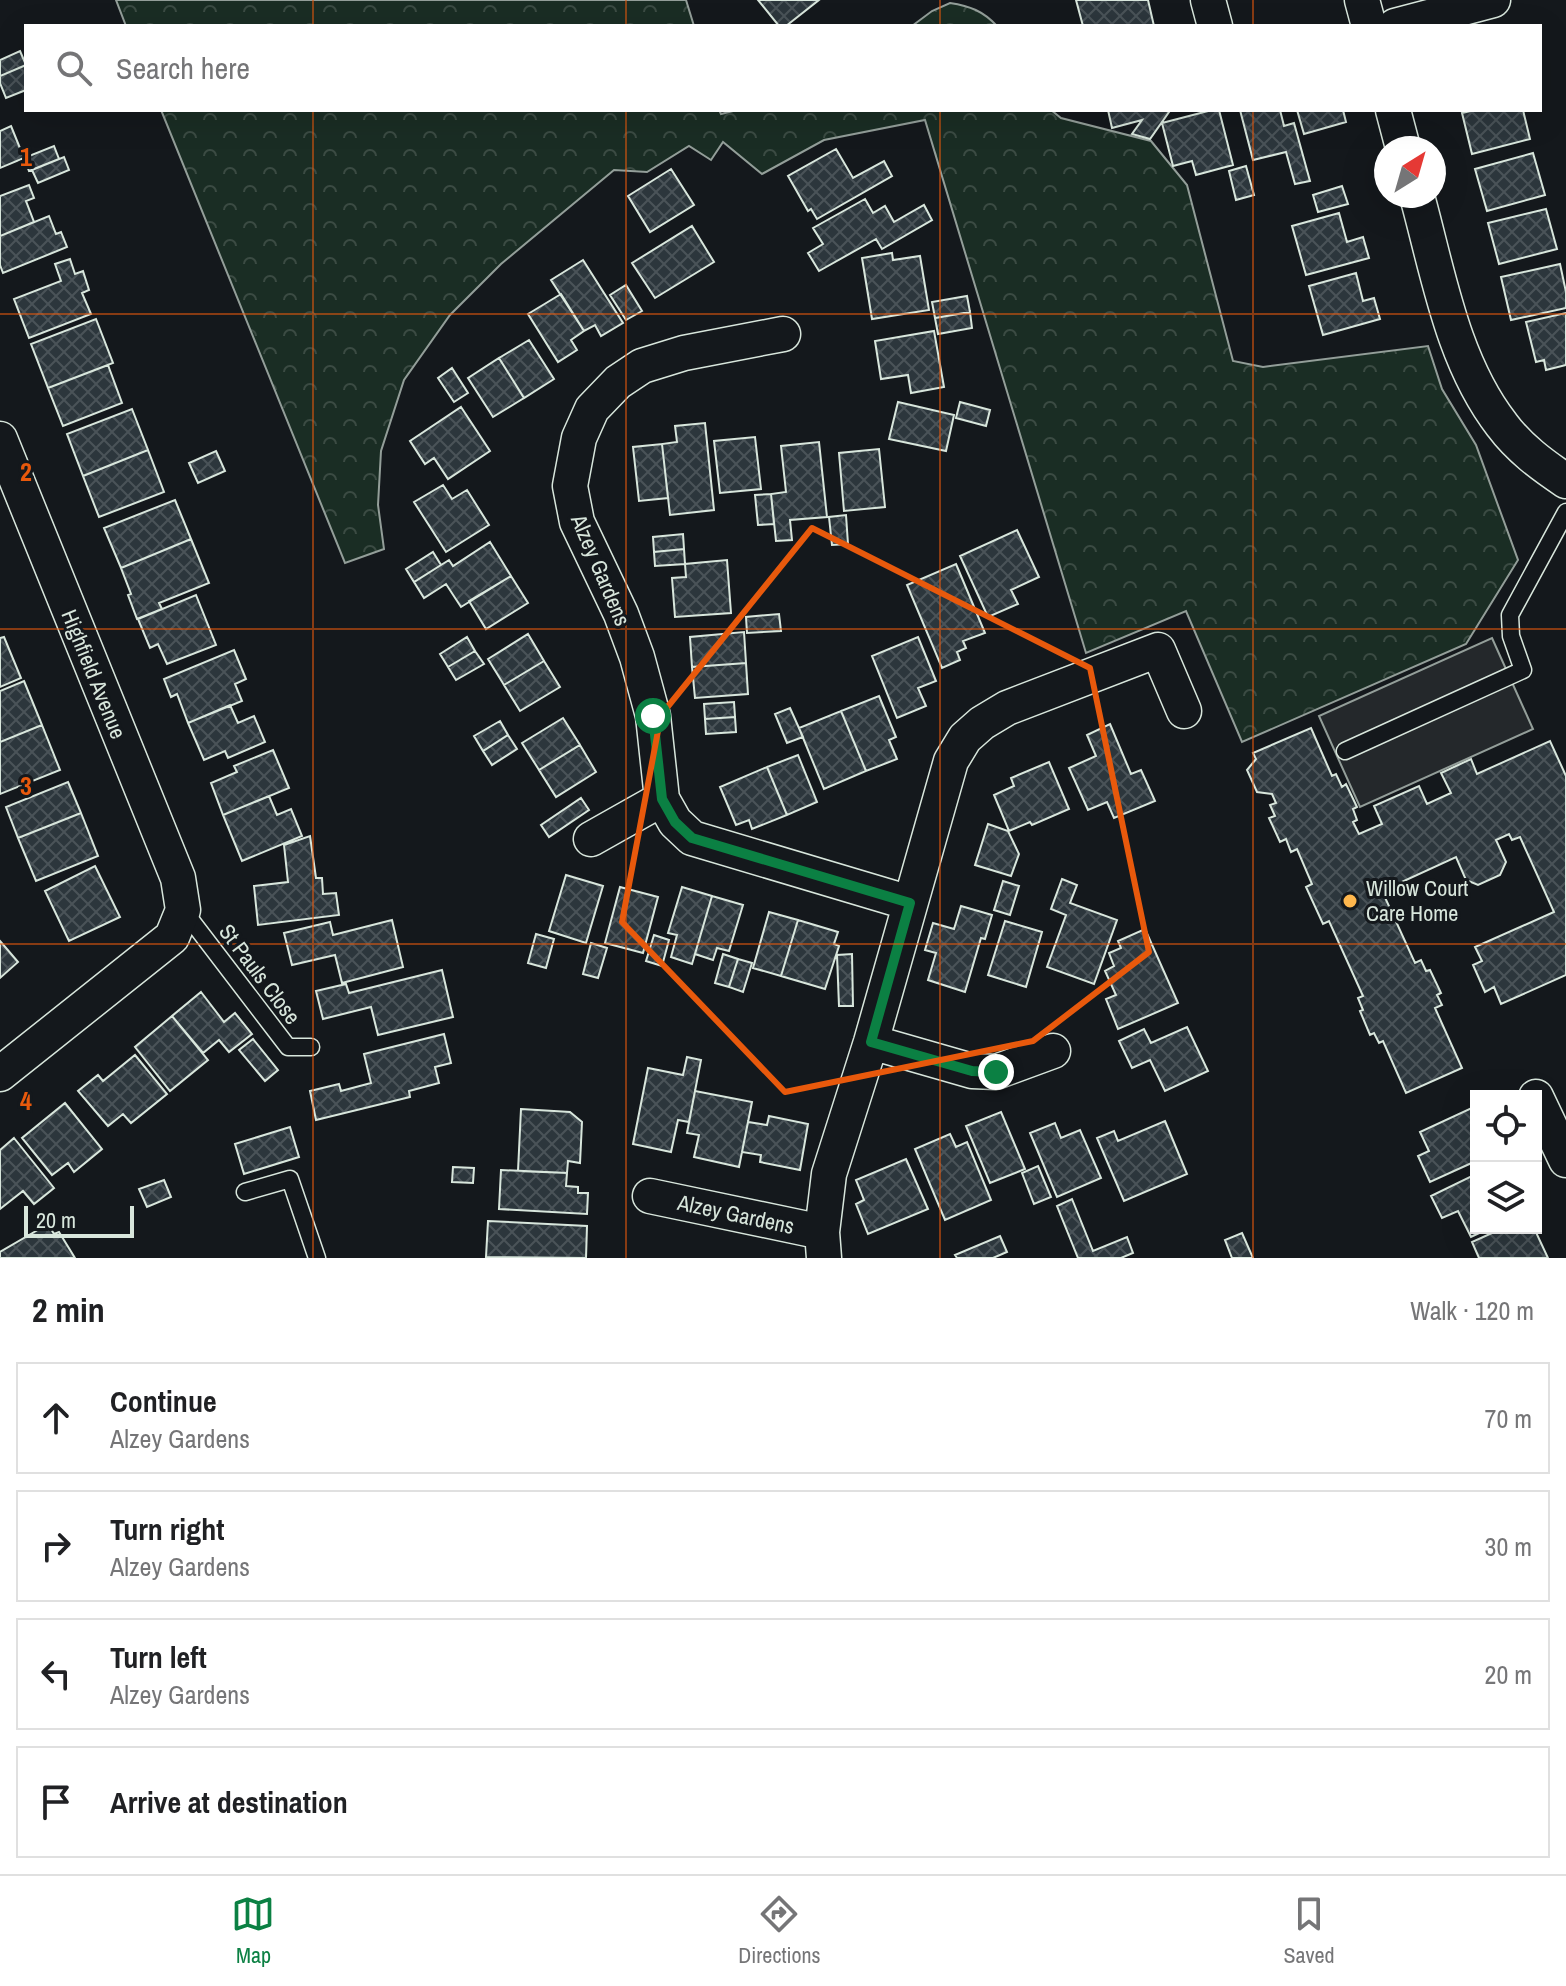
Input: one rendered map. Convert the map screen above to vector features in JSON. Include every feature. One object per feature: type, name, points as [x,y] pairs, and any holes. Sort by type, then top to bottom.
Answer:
[{"type":"street","points":[[1208,0],[1214,24]]},
{"type":"street","points":[[1362,0],[1368,24]]},
{"type":"street","points":[[1403,24],[1493,0]]},
{"type":"street","points":[[1394,112],[1400,136]]},
{"type":"street","points":[[1420,208],[1457,339],[1478,386],[1502,425],[1536,461],[1566,481]]},
{"type":"street","name":"Alzey Gardens","points":[[783,334],[684,353],[642,366],[618,382],[592,409],[579,438],[570,486],[577,522],[621,614],[637,657],[653,716],[662,799],[675,822],[692,838],[910,903]]},
{"type":"street","name":"Highfield Avenue","points":[[0,439],[178,878],[183,910]]},
{"type":"street","name":"Alzey Gardens","points":[[650,1196],[823,1245],[829,1174],[871,1042],[951,761],[965,738],[1007,708],[1158,650],[1184,711]]},
{"type":"street","points":[[591,839],[662,799]]},
{"type":"street","points":[[0,1074],[172,937],[183,910]]},
{"type":"street","points":[[871,1042],[972,1071],[996,1072],[1053,1051]]},
{"type":"street","points":[[1542,1109],[1566,1160]]},
{"type":"lane","points":[[1345,751],[1523,670],[1511,636],[1510,615],[1566,512]]},
{"type":"lane","name":"St Pauls Close","points":[[183,910],[288,1047],[311,1047]]},
{"type":"lane","points":[[245,1192],[290,1179],[317,1258]]},
{"type":"highlighted area","points":[[812,528],[1090,668],[1149,952],[1033,1041],[785,1092],[622,922],[661,715]]},
{"type":"green space","points":[[116,0],[686,0],[693,24],[125,24]]},
{"type":"green space","points":[[950,3],[976,10],[995,24],[915,24]]},
{"type":"green space","points":[[162,112],[1054,112],[1061,118],[1151,141],[1187,185],[1233,361],[1263,367],[1428,346],[1442,389],[1476,445],[1518,560],[1466,644],[1242,742],[1186,611],[1086,653],[925,120],[824,140],[762,174],[723,142],[711,160],[689,146],[647,172],[614,170],[501,264],[450,315],[404,380],[381,451],[378,505],[384,549],[345,563]]},
{"type":"shaded area","points":[[1492,638],[1533,729],[1360,807],[1319,716]]},
{"type":"building","points":[[758,0],[819,0],[789,24],[777,24]]},
{"type":"building","points":[[1076,0],[1148,0],[1154,24],[1082,24]]},
{"type":"building","points":[[20,51],[24,66],[0,76],[0,60]]},
{"type":"building","points":[[24,66],[24,91],[6,98],[0,76]]},
{"type":"building","points":[[1108,112],[1169,112],[1150,139],[1132,134],[1142,120],[1112,128]]},
{"type":"building","points":[[1204,112],[1220,112],[1233,165],[1196,175],[1192,161],[1173,166],[1162,123]]},
{"type":"building","points":[[1241,112],[1280,112],[1284,126],[1294,123],[1310,181],[1295,184],[1286,152],[1253,160]]},
{"type":"building","points":[[1298,112],[1344,112],[1346,122],[1304,134]]},
{"type":"building","points":[[1523,112],[1530,139],[1472,154],[1462,113]]},
{"type":"building","points":[[11,126],[24,158],[0,168],[0,131]]},
{"type":"building","points":[[54,146],[59,159],[29,171],[24,158]]},
{"type":"building","points":[[836,149],[853,178],[884,161],[892,176],[817,219],[811,209],[808,211],[788,176]]},
{"type":"building","points":[[1533,153],[1545,195],[1487,211],[1475,169]]},
{"type":"building","points":[[64,157],[69,170],[38,183],[32,170]]},
{"type":"building","points":[[1246,166],[1254,195],[1236,200],[1229,171]]},
{"type":"building","points":[[671,169],[694,205],[650,232],[628,196]]},
{"type":"building","points":[[29,185],[34,198],[26,201],[34,222],[0,236],[0,196]]},
{"type":"building","points":[[1342,186],[1348,204],[1318,212],[1313,195]]},
{"type":"building","points":[[865,199],[873,213],[885,206],[894,222],[924,205],[932,220],[882,249],[876,239],[819,271],[808,253],[823,244],[813,228]]},
{"type":"building","points":[[1546,209],[1557,249],[1499,264],[1488,223]]},
{"type":"building","points":[[1339,213],[1347,242],[1363,237],[1369,258],[1306,275],[1292,226]]},
{"type":"building","points":[[49,216],[56,234],[61,232],[67,247],[3,273],[0,236]]},
{"type":"building","points":[[692,226],[714,262],[655,298],[632,263]]},
{"type":"building","points":[[892,253],[893,260],[920,256],[929,310],[872,319],[862,258]]},
{"type":"building","points":[[70,259],[75,274],[83,271],[89,290],[82,293],[91,314],[29,338],[14,299],[61,281],[55,264]]},
{"type":"building","points":[[583,260],[623,323],[601,336],[595,325],[584,331],[551,280]]},
{"type":"building","points":[[1560,264],[1566,308],[1511,320],[1501,277]]},
{"type":"building","points":[[1356,273],[1363,301],[1374,298],[1380,319],[1323,335],[1309,286]]},
{"type":"building","points":[[626,285],[642,311],[626,320],[610,295]]},
{"type":"building","points":[[561,294],[584,331],[571,340],[577,350],[558,362],[528,314]]},
{"type":"building","points":[[967,296],[970,312],[935,318],[932,302]]},
{"type":"building","points":[[970,312],[972,328],[938,334],[935,318]]},
{"type":"building","points":[[1566,313],[1566,365],[1546,370],[1544,360],[1536,362],[1526,322]]},
{"type":"building","points":[[96,319],[113,363],[48,388],[31,344]]},
{"type":"building","points":[[934,331],[944,387],[911,393],[908,375],[881,379],[875,341]]},
{"type":"building","points":[[529,340],[554,379],[524,398],[499,358]]},
{"type":"building","points":[[499,358],[524,398],[493,417],[468,378]]},
{"type":"building","points":[[108,365],[122,403],[63,426],[48,388]]},
{"type":"building","points":[[452,368],[468,393],[454,402],[438,378]]},
{"type":"building","points":[[898,402],[954,415],[946,451],[889,439]]},
{"type":"building","points":[[960,402],[990,410],[986,426],[956,418]]},
{"type":"building","points":[[461,407],[490,451],[448,479],[434,458],[425,464],[410,441]]},
{"type":"building","points":[[132,409],[148,450],[83,476],[67,434]]},
{"type":"building","points":[[705,423],[714,510],[670,515],[662,444],[677,442],[675,426]]},
{"type":"building","points":[[755,437],[761,489],[720,493],[714,441]]},
{"type":"building","points":[[819,442],[827,517],[790,520],[792,540],[776,541],[771,494],[786,492],[781,446]]},
{"type":"building","points":[[662,444],[668,498],[639,501],[633,447]]},
{"type":"building","points":[[879,449],[885,507],[844,511],[839,453]]},
{"type":"building","points":[[148,450],[164,492],[99,517],[83,476]]},
{"type":"building","points":[[216,451],[225,471],[198,483],[189,463]]},
{"type":"building","points":[[443,485],[452,499],[467,490],[489,525],[446,552],[414,502]]},
{"type":"building","points":[[771,494],[774,524],[758,525],[755,495]]},
{"type":"building","points":[[175,500],[191,539],[121,568],[104,528]]},
{"type":"building","points":[[846,515],[848,544],[832,545],[829,517]]},
{"type":"building","points":[[1017,530],[1039,577],[1011,590],[1018,604],[988,617],[960,556]]},
{"type":"building","points":[[683,534],[684,549],[654,552],[653,537]]},
{"type":"building","points":[[191,539],[209,583],[159,603],[162,609],[137,619],[121,568]]},
{"type":"building","points":[[490,542],[511,576],[461,607],[446,584],[424,598],[414,582],[449,560],[453,566]]},
{"type":"building","points":[[684,549],[685,564],[655,566],[654,552]]},
{"type":"building","points":[[433,552],[441,565],[414,582],[406,569]]},
{"type":"building","points":[[727,560],[731,613],[675,617],[672,578],[686,577],[685,564]]},
{"type":"building","points":[[956,564],[985,633],[963,641],[966,648],[957,652],[960,660],[942,668],[907,585]]},
{"type":"building","points":[[511,576],[528,603],[486,629],[469,601]]},
{"type":"building","points":[[196,595],[216,645],[167,664],[158,644],[150,648],[138,619]]},
{"type":"building","points":[[779,614],[781,631],[747,633],[746,617]]},
{"type":"building","points":[[744,632],[746,663],[692,667],[690,637]]},
{"type":"building","points":[[528,634],[544,661],[504,685],[488,659]]},
{"type":"building","points":[[4,637],[21,678],[0,687],[0,638]]},
{"type":"building","points":[[467,637],[475,651],[448,667],[440,654]]},
{"type":"building","points":[[918,637],[936,681],[918,688],[926,706],[897,718],[872,656]]},
{"type":"building","points":[[234,650],[246,679],[235,684],[242,701],[188,723],[177,694],[171,697],[164,679]]},
{"type":"building","points":[[475,651],[484,664],[456,680],[448,667]]},
{"type":"building","points":[[544,661],[560,687],[520,711],[504,685]]},
{"type":"building","points":[[746,663],[748,694],[695,698],[692,667]]},
{"type":"building","points":[[24,681],[42,725],[0,742],[0,691]]},
{"type":"building","points":[[879,696],[896,737],[889,740],[897,759],[866,771],[841,711]]},
{"type":"building","points":[[734,702],[735,717],[705,719],[704,704]]},
{"type":"building","points":[[230,705],[238,723],[254,716],[265,742],[228,758],[225,751],[204,760],[188,723]]},
{"type":"building","points":[[790,708],[803,737],[787,743],[775,714]]},
{"type":"building","points":[[841,711],[866,771],[824,789],[799,728]]},
{"type":"building","points":[[735,717],[736,732],[706,734],[705,719]]},
{"type":"building","points":[[563,718],[580,745],[539,770],[522,743]]},
{"type":"building","points":[[500,721],[508,735],[483,751],[474,736]]},
{"type":"building","points":[[1110,724],[1131,774],[1141,770],[1155,801],[1114,818],[1107,802],[1088,810],[1069,768],[1096,756],[1087,735]]},
{"type":"building","points":[[42,725],[60,770],[0,794],[0,742]]},
{"type":"building","name":"Willow Court Care Home","points":[[1311,728],[1332,776],[1336,774],[1342,787],[1346,784],[1357,807],[1353,809],[1357,820],[1353,822],[1359,834],[1382,824],[1374,806],[1419,786],[1427,804],[1451,793],[1441,773],[1471,759],[1477,774],[1550,741],[1566,776],[1566,975],[1501,1004],[1494,987],[1485,992],[1473,965],[1482,961],[1475,947],[1554,912],[1520,837],[1512,840],[1509,834],[1496,840],[1506,862],[1500,875],[1478,885],[1466,880],[1456,857],[1382,891],[1415,963],[1421,960],[1426,971],[1430,970],[1441,993],[1437,995],[1442,1005],[1435,1008],[1462,1068],[1406,1093],[1383,1041],[1379,1043],[1374,1033],[1370,1035],[1360,1011],[1363,1010],[1358,998],[1363,996],[1329,921],[1323,924],[1306,887],[1312,884],[1297,849],[1291,852],[1286,839],[1280,842],[1269,818],[1275,816],[1270,805],[1276,803],[1272,794],[1257,792],[1247,770],[1256,759],[1253,753]]},
{"type":"building","points":[[508,735],[517,749],[492,765],[483,751]]},
{"type":"building","points":[[580,745],[596,772],[556,797],[539,770]]},
{"type":"building","points":[[273,750],[289,788],[223,815],[211,783],[237,772],[234,766]]},
{"type":"building","points":[[798,755],[817,802],[787,815],[767,767]]},
{"type":"building","points":[[1049,762],[1069,809],[1009,831],[994,795],[1014,786],[1011,778]]},
{"type":"building","points":[[767,767],[787,815],[752,829],[749,820],[736,825],[720,787]]},
{"type":"building","points":[[68,782],[81,813],[18,838],[6,807]]},
{"type":"building","points":[[269,796],[277,815],[291,809],[302,836],[242,861],[223,815]]},
{"type":"building","points":[[581,798],[589,810],[549,837],[541,825]]},
{"type":"building","points":[[81,813],[98,856],[36,881],[18,838]]},
{"type":"building","points":[[988,824],[1008,831],[1019,854],[1011,876],[975,865]]},
{"type":"building","points":[[310,836],[316,878],[322,878],[323,894],[336,893],[339,915],[258,925],[254,886],[288,882],[284,845]]},
{"type":"building","points":[[95,866],[120,917],[69,941],[45,891]]},
{"type":"building","points":[[566,875],[603,886],[586,943],[549,931]]},
{"type":"building","points":[[1062,879],[1077,885],[1070,903],[1117,920],[1094,984],[1047,967],[1066,915],[1051,909]]},
{"type":"building","points":[[1003,881],[1019,886],[1010,915],[994,910]]},
{"type":"building","points":[[620,887],[658,897],[643,953],[605,943]]},
{"type":"building","points":[[682,887],[712,896],[692,964],[671,957],[677,935],[668,933]]},
{"type":"building","points":[[712,896],[743,905],[729,951],[717,948],[713,960],[695,954]]},
{"type":"building","points":[[961,906],[992,915],[985,939],[981,938],[965,992],[928,980],[936,953],[925,950],[933,923],[954,929]]},
{"type":"building","points":[[769,912],[798,920],[781,976],[753,968]]},
{"type":"building","points":[[392,920],[403,967],[342,983],[335,955],[292,965],[284,933],[330,922],[333,935]]},
{"type":"building","points":[[798,920],[838,932],[834,944],[839,946],[825,989],[781,976]]},
{"type":"building","points":[[1005,921],[1042,932],[1026,987],[988,975]]},
{"type":"building","points":[[1145,929],[1178,1003],[1118,1029],[1106,999],[1116,995],[1105,971],[1114,966],[1109,953],[1121,948],[1118,941]]},
{"type":"building","points":[[536,934],[554,939],[546,968],[528,963]]},
{"type":"building","points":[[654,935],[669,940],[662,966],[646,961]]},
{"type":"building","points":[[0,941],[18,962],[0,978]]},
{"type":"building","points":[[591,943],[607,948],[598,978],[583,974]]},
{"type":"building","points":[[723,954],[738,959],[729,987],[715,983]]},
{"type":"building","points":[[852,954],[853,1006],[839,1006],[837,955]]},
{"type":"building","points":[[738,959],[752,963],[743,992],[729,987]]},
{"type":"building","points":[[442,970],[453,1017],[378,1035],[371,1007],[323,1019],[316,991],[346,984],[349,993]]},
{"type":"building","points":[[201,992],[224,1022],[235,1013],[252,1034],[229,1052],[219,1040],[203,1053],[172,1016]]},
{"type":"building","points":[[172,1016],[208,1060],[170,1091],[135,1047]]},
{"type":"building","points":[[1187,1027],[1208,1071],[1165,1091],[1150,1060],[1132,1068],[1119,1041],[1144,1029],[1151,1043]]},
{"type":"building","points":[[444,1034],[451,1063],[435,1067],[439,1083],[409,1091],[410,1097],[316,1120],[310,1091],[339,1084],[341,1091],[371,1083],[364,1054]]},
{"type":"building","points":[[253,1039],[278,1070],[265,1081],[239,1050]]},
{"type":"building","points":[[135,1055],[167,1094],[131,1123],[123,1114],[108,1126],[78,1091],[98,1075],[103,1081]]},
{"type":"building","points":[[687,1057],[701,1060],[689,1122],[678,1120],[671,1152],[633,1144],[648,1068],[683,1075]]},
{"type":"building","points":[[695,1091],[752,1102],[739,1167],[694,1157],[699,1135],[687,1133]]},
{"type":"building","points":[[65,1103],[102,1149],[74,1172],[68,1163],[52,1175],[22,1138]]},
{"type":"building","points":[[521,1109],[570,1112],[582,1122],[580,1163],[568,1161],[567,1173],[518,1171]]},
{"type":"building","points":[[1470,1109],[1470,1164],[1430,1182],[1418,1156],[1429,1151],[1420,1132]]},
{"type":"building","points":[[1001,1112],[1025,1169],[990,1183],[966,1126]]},
{"type":"building","points":[[769,1116],[808,1124],[800,1170],[760,1162],[761,1155],[742,1152],[748,1122],[767,1125]]},
{"type":"building","points":[[1165,1121],[1187,1174],[1124,1201],[1097,1138],[1114,1131],[1118,1141]]},
{"type":"building","points":[[1055,1123],[1061,1138],[1080,1130],[1101,1178],[1057,1197],[1030,1133]]},
{"type":"building","points":[[290,1127],[299,1157],[244,1174],[235,1144]]},
{"type":"building","points":[[950,1134],[956,1147],[967,1142],[991,1200],[945,1220],[915,1149]]},
{"type":"building","points":[[14,1138],[54,1188],[34,1204],[23,1191],[0,1209],[0,1150]]},
{"type":"building","points":[[906,1159],[928,1209],[868,1234],[856,1204],[864,1200],[856,1180]]},
{"type":"building","points":[[1038,1166],[1051,1197],[1034,1204],[1022,1173]]},
{"type":"building","points":[[453,1167],[474,1168],[473,1183],[452,1182]]},
{"type":"building","points":[[501,1170],[567,1173],[566,1186],[578,1187],[578,1193],[588,1193],[587,1214],[499,1209]]},
{"type":"building","points":[[1470,1177],[1470,1234],[1477,1234],[1471,1237],[1458,1211],[1442,1218],[1431,1196]]},
{"type":"building","points":[[164,1180],[171,1197],[147,1207],[139,1189]]},
{"type":"building","points":[[1072,1199],[1093,1251],[1127,1237],[1133,1253],[1121,1258],[1078,1258],[1057,1206]]},
{"type":"building","points":[[488,1221],[587,1226],[586,1258],[486,1257]]},
{"type":"building","points":[[48,1224],[54,1234],[59,1232],[75,1258],[0,1258],[0,1252]]},
{"type":"building","points":[[1242,1233],[1253,1258],[1232,1258],[1225,1240]]},
{"type":"building","points":[[1490,1234],[1537,1234],[1548,1258],[1479,1258],[1472,1242]]},
{"type":"building","points":[[1000,1236],[1007,1252],[993,1258],[957,1258],[955,1255]]},
{"type":"place","name":"Willow Court Care Home","points":[[1350,901]]},
{"type":"route","points":[[653,716],[662,799],[675,822],[692,838],[910,903],[871,1042],[972,1071],[996,1072]]}]
